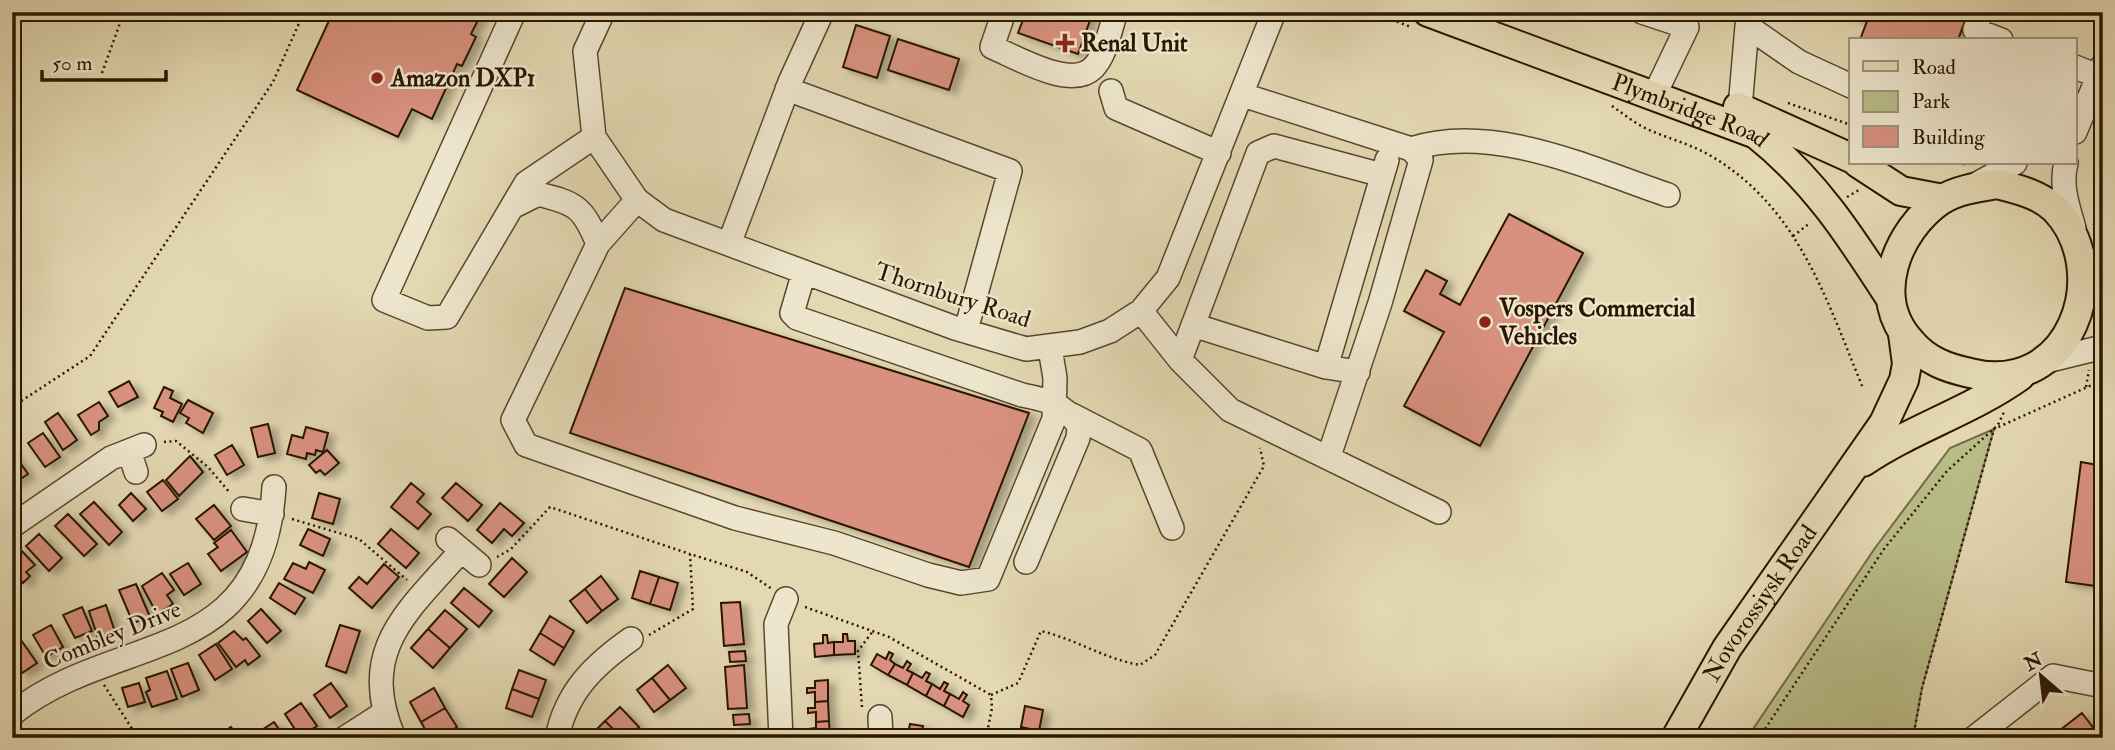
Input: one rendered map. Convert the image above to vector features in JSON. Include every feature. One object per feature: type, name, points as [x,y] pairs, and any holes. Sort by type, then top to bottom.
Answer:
[{"type":"main road","name":"Plymbridge Road","points":[[1428,12],[1657,90],[1740,108],[1849,157]]},
{"type":"main road","name":"Plymbridge Road","points":[[1457,12],[1657,90],[1756,134],[1790,160],[1843,224],[1889,296]]},
{"type":"main road","points":[[1860,164],[1901,191],[1943,199]]},
{"type":"main road","points":[[1997,184],[2024,190],[2055,208],[2081,249],[2088,275],[2087,296],[2067,340],[2050,360],[2020,376],[1999,379],[1947,368],[1921,354],[1903,334],[1889,296],[1895,260],[1902,242],[1917,222],[1943,199],[1969,189],[1997,184]]},
{"type":"main road","name":"Novorossiysk Road","points":[[1676,738],[1727,648],[1797,552],[1849,471],[1884,423],[1904,380],[1907,364],[1903,334]]},
{"type":"main road","name":"Novorossiysk Road","points":[[1849,471],[1883,449],[1994,395],[2020,376]]},
{"type":"street","points":[[514,12],[383,300],[428,318],[447,317],[526,183],[594,137]]},
{"type":"street","name":"Thornbury Road","points":[[603,12],[585,51],[594,137],[636,200],[664,220],[1026,349],[1050,348],[1110,331],[1141,311],[1168,278],[1274,12]]},
{"type":"street","points":[[729,244],[787,89],[822,12]]},
{"type":"street","points":[[1004,12],[992,47],[1064,77],[1082,75],[1094,67],[1116,12]]},
{"type":"street","points":[[1642,12],[1687,27],[1657,90]]},
{"type":"street","points":[[1982,12],[1975,30],[1996,38]]},
{"type":"street","points":[[1750,19],[1799,62],[1849,85]]},
{"type":"street","points":[[1740,108],[1750,19]]},
{"type":"street","points":[[2076,67],[2100,70],[2076,123]]},
{"type":"street","points":[[787,89],[1010,170],[967,330]]},
{"type":"street","points":[[1111,90],[1116,108],[1219,153]]},
{"type":"street","points":[[1243,94],[1402,146],[1421,160],[1358,372],[1329,456]]},
{"type":"street","points":[[1402,146],[1460,143],[1518,145],[1668,195]]},
{"type":"street","points":[[1180,360],[1258,153],[1274,146],[1382,175]]},
{"type":"street","points":[[1326,367],[1382,175],[1402,146]]},
{"type":"street","points":[[1969,189],[2013,164]]},
{"type":"street","points":[[2066,164],[2063,172],[2066,200],[2081,249],[2103,285]]},
{"type":"street","points":[[512,207],[538,194],[570,202],[588,220],[598,244]]},
{"type":"street","points":[[636,200],[598,244],[513,420],[526,444],[735,518],[834,543],[928,575],[961,583],[988,579],[1054,419],[1064,408]]},
{"type":"street","points":[[804,272],[792,313],[797,318],[1064,408],[1140,450],[1172,528]]},
{"type":"street","points":[[1141,311],[1180,360],[1230,410],[1439,512]]},
{"type":"street","points":[[1193,326],[1326,367],[1358,372]]},
{"type":"street","points":[[2050,360],[2103,347]]},
{"type":"street","points":[[1026,562],[1078,438],[1079,426],[1064,408],[1050,348]]},
{"type":"street","points":[[12,526],[111,458],[136,456]]},
{"type":"street","name":"Combley Drive","points":[[12,714],[57,684],[143,654],[209,623],[239,590],[262,558],[272,514],[274,487]]},
{"type":"street","points":[[243,509],[272,514]]},
{"type":"street","points":[[394,738],[384,713],[380,677],[383,654],[389,637],[454,546],[480,565]]},
{"type":"street","points":[[781,738],[776,624],[786,598]]},
{"type":"street","points":[[556,738],[568,702],[580,681],[607,656],[631,639]]},
{"type":"street","points":[[1974,738],[2053,677],[2103,686]]},
{"type":"street","points":[[345,738],[384,713]]},
{"type":"path","points":[[102,73],[124,12]]},
{"type":"path","points":[[12,407],[90,356],[272,82],[304,12]]},
{"type":"path","points":[[1778,100],[1849,124]]},
{"type":"path","points":[[1695,147],[1745,178],[1782,220],[1809,259],[1863,388]]},
{"type":"path","points":[[1913,738],[1922,688],[1994,429],[2020,376]]},
{"type":"path","points":[[1759,738],[1884,549],[1947,471],[1994,429],[2103,380]]},
{"type":"path","points":[[176,441],[208,467],[243,509]]},
{"type":"path","points":[[480,565],[511,549],[550,507],[690,554]]},
{"type":"path","points":[[272,514],[359,538],[423,593]]},
{"type":"path","points":[[873,631],[858,652],[863,720],[880,727]]},
{"type":"path","points":[[95,670],[138,738]]},
{"type":"path","points":[[986,738],[992,708],[991,695]]},
{"type":"green space","points":[[1994,429],[1922,688],[1913,738],[1747,738],[1875,548],[1950,448]]},
{"type":"building","name":"Amazon DXP1","points":[[333,12],[482,12],[471,34],[476,37],[462,66],[457,64],[432,119],[412,109],[398,137],[297,90]]},
{"type":"building","name":"Renal Unit","points":[[1026,12],[1093,12],[1078,54],[1018,33]]},
{"type":"building","points":[[1844,12],[1968,12],[1959,38],[1861,38],[1867,21]]},
{"type":"building","points":[[856,25],[890,36],[877,78],[843,67]]},
{"type":"building","points":[[898,39],[959,59],[949,90],[888,70]]},
{"type":"building","name":"Vospers Commercial Vehicles","points":[[1509,214],[1583,253],[1480,446],[1404,406],[1444,332],[1404,311],[1426,270],[1447,281],[1440,294],[1460,305]]},
{"type":"building","points":[[625,288],[1029,413],[969,567],[570,433]]},
{"type":"building","points":[[129,381],[138,397],[118,407],[109,392]]},
{"type":"building","points":[[164,387],[173,391],[170,398],[182,404],[173,422],[161,416],[163,412],[154,408]]},
{"type":"building","points":[[188,400],[213,413],[203,433],[186,423],[189,418],[180,413]]},
{"type":"building","points":[[99,402],[108,416],[99,422],[99,430],[91,435],[78,415]]},
{"type":"building","points":[[58,413],[77,440],[63,450],[45,422]]},
{"type":"building","points":[[268,424],[275,453],[258,457],[251,428]]},
{"type":"building","points":[[306,427],[328,433],[323,452],[316,450],[315,455],[307,453],[306,459],[287,454],[292,435],[303,438]]},
{"type":"building","points":[[43,433],[60,457],[45,467],[28,443]]},
{"type":"building","points":[[232,445],[244,465],[227,475],[215,455]]},
{"type":"building","points":[[327,450],[339,463],[325,475],[320,470],[316,473],[309,465]]},
{"type":"building","points":[[12,451],[28,474],[13,484],[12,483]]},
{"type":"building","points":[[190,456],[203,472],[179,496],[166,480]]},
{"type":"building","points":[[2081,462],[2103,466],[2103,587],[2066,582]]},
{"type":"building","points":[[163,480],[178,499],[162,511],[147,492]]},
{"type":"building","points":[[411,483],[424,494],[417,502],[431,514],[418,529],[391,507]]},
{"type":"building","points":[[456,483],[482,505],[468,521],[442,498]]},
{"type":"building","points":[[131,493],[146,509],[133,521],[119,505]]},
{"type":"building","points":[[319,493],[340,499],[333,524],[312,518]]},
{"type":"building","points":[[94,502],[122,532],[109,545],[80,514]]},
{"type":"building","points":[[500,503],[524,523],[512,536],[504,529],[492,543],[477,530]]},
{"type":"building","points":[[214,505],[231,526],[214,540],[196,519]]},
{"type":"building","points":[[68,514],[97,544],[84,556],[55,526]]},
{"type":"building","points":[[308,529],[330,539],[323,556],[300,545]]},
{"type":"building","points":[[391,529],[419,553],[406,568],[378,544]]},
{"type":"building","points":[[231,530],[247,552],[221,571],[208,554],[218,547],[214,543]]},
{"type":"building","points":[[39,534],[62,558],[49,571],[26,546]]},
{"type":"building","points":[[18,547],[35,565],[26,572],[30,576],[23,583],[12,571],[12,552]]},
{"type":"building","points":[[512,558],[527,572],[504,597],[489,584]]},
{"type":"building","points":[[309,562],[325,570],[313,593],[284,579],[293,563],[306,569]]},
{"type":"building","points":[[188,563],[201,584],[184,595],[170,574]]},
{"type":"building","points":[[384,564],[399,577],[372,608],[349,588],[359,577],[367,584]]},
{"type":"building","points":[[640,571],[659,577],[650,604],[632,598]]},
{"type":"building","points":[[162,573],[174,590],[167,595],[173,604],[157,614],[142,586]]},
{"type":"building","points":[[601,576],[618,599],[602,611],[585,589]]},
{"type":"building","points":[[659,577],[678,583],[670,610],[650,604]]},
{"type":"building","points":[[279,583],[305,598],[295,614],[270,598]]},
{"type":"building","points":[[136,584],[150,617],[133,623],[119,590]]},
{"type":"building","points":[[464,588],[492,611],[479,627],[451,603]]},
{"type":"building","points":[[585,589],[602,611],[587,623],[570,601]]},
{"type":"building","points":[[740,602],[744,644],[724,646],[721,603]]},
{"type":"building","points":[[106,605],[115,632],[98,638],[89,611]]},
{"type":"building","points":[[82,607],[92,631],[75,638],[63,615]]},
{"type":"building","points":[[261,609],[281,631],[267,643],[248,621]]},
{"type":"building","points":[[445,610],[467,629],[450,648],[428,629]]},
{"type":"building","points":[[550,616],[574,631],[564,648],[540,633]]},
{"type":"building","points":[[51,625],[63,647],[46,657],[33,635]]},
{"type":"building","points":[[340,625],[360,631],[346,673],[326,666]]},
{"type":"building","points":[[428,629],[450,648],[433,668],[411,648]]},
{"type":"building","points":[[234,631],[243,640],[246,638],[260,656],[248,665],[245,660],[236,667],[218,643]]},
{"type":"building","points":[[540,633],[564,648],[554,665],[530,650]]},
{"type":"building","points":[[843,634],[847,634],[848,641],[855,641],[855,654],[834,655],[834,642],[843,642]]},
{"type":"building","points":[[823,635],[827,635],[828,643],[834,642],[834,655],[815,657],[814,644],[823,643]]},
{"type":"building","points":[[21,640],[37,663],[22,673],[12,658],[12,646]]},
{"type":"building","points":[[216,644],[232,669],[215,680],[199,655]]},
{"type":"building","points":[[745,651],[746,661],[730,662],[729,652]]},
{"type":"building","points":[[889,652],[893,654],[890,660],[895,664],[888,675],[871,665],[877,654],[886,659]]},
{"type":"building","points":[[907,661],[911,664],[907,670],[913,673],[907,685],[888,675],[895,664],[903,668]]},
{"type":"building","points":[[188,663],[199,690],[182,697],[171,669]]},
{"type":"building","points":[[668,665],[686,688],[670,700],[652,678]]},
{"type":"building","points":[[744,665],[747,708],[728,709],[725,667]]},
{"type":"building","points":[[519,670],[546,680],[539,699],[512,689]]},
{"type":"building","points":[[167,671],[177,699],[152,707],[146,692],[150,690],[146,678]]},
{"type":"building","points":[[926,672],[930,674],[926,681],[932,684],[926,696],[907,685],[913,673],[922,678]]},
{"type":"building","points":[[652,678],[670,700],[654,712],[637,690]]},
{"type":"building","points":[[828,680],[828,701],[815,702],[815,692],[807,693],[807,688],[815,688],[815,681]]},
{"type":"building","points":[[944,682],[948,684],[944,691],[950,694],[944,706],[926,696],[932,684],[940,689]]},
{"type":"building","points":[[139,683],[145,702],[128,707],[122,688]]},
{"type":"building","points":[[331,683],[347,706],[330,718],[314,695]]},
{"type":"building","points":[[434,688],[445,708],[421,722],[410,702]]},
{"type":"building","points":[[512,689],[539,699],[532,717],[506,708]]},
{"type":"building","points":[[963,692],[967,695],[963,701],[969,705],[963,717],[944,706],[950,694],[959,699]]},
{"type":"building","points":[[828,701],[829,721],[816,722],[816,712],[808,713],[808,708],[815,708],[815,702]]},
{"type":"building","points":[[301,703],[317,726],[300,737],[285,714]]},
{"type":"building","points":[[1025,706],[1043,710],[1039,731],[1021,727]]},
{"type":"building","points":[[620,707],[639,727],[628,738],[622,738],[605,721]]},
{"type":"building","points":[[445,708],[457,727],[439,738],[430,738],[421,722]]},
{"type":"building","points":[[2082,713],[2101,738],[2050,738]]},
{"type":"building","points":[[749,714],[750,724],[734,725],[733,715]]},
{"type":"building","points":[[605,721],[622,738],[594,738],[591,735]]},
{"type":"building","points":[[829,721],[830,738],[816,738],[816,733],[809,733],[808,729],[816,728],[816,722]]},
{"type":"building","points":[[274,722],[285,738],[260,738],[257,733]]},
{"type":"building","points":[[910,724],[923,726],[921,738],[907,738]]},
{"type":"building","points":[[231,727],[239,738],[216,738]]},
{"type":"building","points":[[1021,727],[1039,731],[1038,738],[1019,738]]},
{"type":"building","points":[[749,729],[750,738],[730,738],[730,731]]},
{"type":"building","points":[[502,733],[522,738],[501,738]]},
{"type":"place","name":"Renal Unit","points":[[1065,43]]},
{"type":"place","name":"Amazon DXP1","points":[[377,78]]},
{"type":"place","name":"Vospers Commercial Vehicles","points":[[1485,322]]}]
